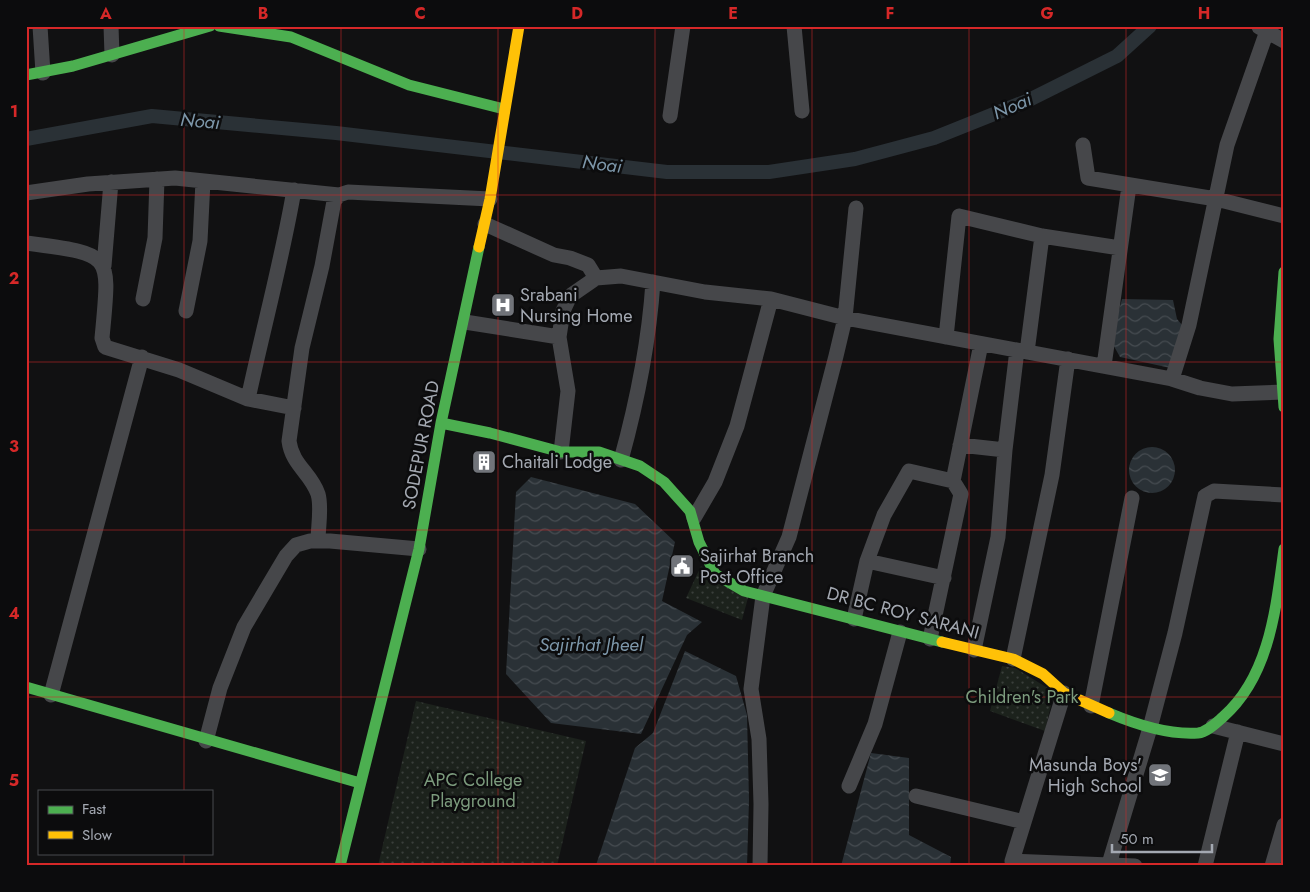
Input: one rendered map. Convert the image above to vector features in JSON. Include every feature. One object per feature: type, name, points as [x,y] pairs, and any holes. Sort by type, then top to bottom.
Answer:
[{"type":"street","points":[[40,26],[43,73]]},
{"type":"street","points":[[111,26],[112,55]]},
{"type":"street","points":[[26,74],[43,73],[112,55],[172,30],[210,26]]},
{"type":"street","points":[[219,26],[258,29],[291,37],[410,85],[504,109]]},
{"type":"street","name":"SODEPUR ROAD","points":[[340,866],[419,549],[441,423],[465,322],[490,199],[518,26]]},
{"type":"street","points":[[670,116],[683,26]]},
{"type":"street","points":[[794,26],[802,111]]},
{"type":"street","points":[[1172,379],[1189,324],[1227,145],[1262,29],[1284,41]]},
{"type":"street","points":[[1083,145],[1088,178],[1216,199],[1284,216]]},
{"type":"street","points":[[143,299],[155,238],[157,179]]},
{"type":"street","points":[[26,193],[110,182],[157,179],[203,181],[339,195],[348,192],[490,199]]},
{"type":"street","points":[[186,311],[200,241],[203,181]]},
{"type":"street","points":[[110,182],[104,266],[107,280],[103,344],[105,347],[179,370],[248,399],[294,408]]},
{"type":"street","points":[[1104,366],[1129,186]]},
{"type":"street","points":[[248,399],[269,302],[284,245],[294,190]]},
{"type":"street","points":[[318,541],[318,494],[291,453],[289,440],[302,348],[322,266],[334,201],[339,195]]},
{"type":"street","points":[[760,866],[759,739],[751,689],[762,596],[789,537],[844,318],[856,208]]},
{"type":"street","points":[[946,337],[959,216],[1042,236],[1120,248]]},
{"type":"street","points":[[485,224],[554,255],[588,265],[596,278]]},
{"type":"street","points":[[974,650],[998,537],[1005,450],[1042,236]]},
{"type":"street","points":[[26,243],[79,251],[95,256],[104,266]]},
{"type":"street","points":[[560,452],[568,391],[559,337],[563,311],[570,296],[596,278],[621,276],[705,292],[771,299],[844,318],[1172,379],[1200,388],[1232,394],[1283,397],[1281,290],[1283,276]]},
{"type":"street","points":[[621,460],[641,373],[651,316],[653,282]]},
{"type":"street","points":[[694,518],[715,482],[737,426],[771,299]]},
{"type":"street","points":[[465,322],[559,337]]},
{"type":"street","points":[[930,639],[961,494],[953,481],[981,344]]},
{"type":"street","points":[[51,695],[142,358]]},
{"type":"street","points":[[1013,659],[1052,476],[1068,359]]},
{"type":"street","name":"DR BC ROY SARANI","points":[[441,423],[490,432],[560,452],[599,452],[640,466],[664,482],[690,510],[694,518],[699,542],[715,574],[744,591],[900,632],[1013,659],[1043,674],[1064,693],[1091,706],[1150,728],[1199,734],[1212,726],[1237,705],[1258,670],[1280,614],[1284,549]]},
{"type":"street","points":[[960,445],[1005,450]]},
{"type":"street","points":[[854,619],[867,561],[884,514],[909,470],[953,481]]},
{"type":"street","points":[[1109,864],[1150,728],[1175,633],[1205,496],[1214,491],[1284,495]]},
{"type":"street","points":[[1091,706],[1132,498]]},
{"type":"street","points":[[206,741],[220,688],[244,627],[296,545],[318,541],[419,549]]},
{"type":"street","points":[[867,561],[944,578]]},
{"type":"street","points":[[850,786],[874,724],[900,632]]},
{"type":"street","points":[[26,687],[206,741],[360,783]]},
{"type":"street","points":[[1064,693],[1012,864],[1109,864],[1135,866]]},
{"type":"street","points":[[1212,726],[1284,744]]},
{"type":"street","points":[[1204,866],[1238,732]]},
{"type":"street","points":[[916,796],[1024,822]]},
{"type":"street","points":[[1272,866],[1284,825]]},
{"type":"green space","points":[[701,566],[749,594],[742,620],[686,598]]},
{"type":"green space","name":"Children's Park","points":[[1002,666],[1015,668],[1054,692],[1045,731],[990,711]]},
{"type":"green space","name":"APC College Playground","points":[[416,701],[586,741],[557,866],[378,866]]},
{"type":"water","points":[[1122,299],[1173,300],[1177,319],[1187,331],[1175,369],[1120,357],[1111,341]]},
{"type":"water","points":[[1157,447],[1161,448],[1171,457],[1174,461],[1174,479],[1165,489],[1157,493],[1147,493],[1139,489],[1130,479],[1129,465],[1133,457],[1143,448]]},
{"type":"water","name":"Sajirhat Jheel","points":[[531,477],[635,504],[675,542],[662,601],[702,622],[687,635],[641,734],[551,723],[506,674],[516,492]]},
{"type":"water","name":"Sajirhat Jheel","points":[[685,651],[736,676],[747,715],[749,800],[747,866],[574,866],[596,865],[635,748],[653,733]]},
{"type":"water","points":[[871,753],[909,758],[909,835],[951,857],[950,866],[841,866]]},
{"type":"waterway","name":"Noai","points":[[26,139],[152,116],[336,133],[667,172],[769,172],[855,159],[934,138],[1029,100],[1117,56],[1150,26]]},
{"type":"traffic: fast","points":[[26,75],[73,66],[210,26]]},
{"type":"traffic: fast","points":[[219,26],[291,37],[409,85],[504,109]]},
{"type":"traffic: fast","points":[[340,866],[419,549],[441,423],[479,247]]},
{"type":"traffic: fast","points":[[1284,272],[1279,339],[1284,407]]},
{"type":"traffic: fast","points":[[441,423],[490,433],[561,452],[599,452],[640,466],[664,482],[690,511],[699,542],[715,574],[744,591],[942,642]]},
{"type":"traffic: fast","points":[[1109,713],[1153,728],[1187,733],[1205,731],[1223,717],[1239,700],[1251,682],[1261,661],[1274,617],[1284,549]]},
{"type":"traffic: fast","points":[[26,687],[360,783]]},
{"type":"traffic: slow","points":[[479,247],[490,199],[519,26]]},
{"type":"traffic: slow","points":[[942,642],[1013,659],[1043,674],[1064,693],[1109,713]]},
{"type":"place","name":"Srabani Nursing Home","points":[[503,305]]},
{"type":"place","name":"Chaitali Lodge","points":[[484,462]]},
{"type":"place","name":"Sajirhat Branch Post Office","points":[[682,566]]},
{"type":"place","name":"Masunda Boys' High School","points":[[1160,775]]}]
